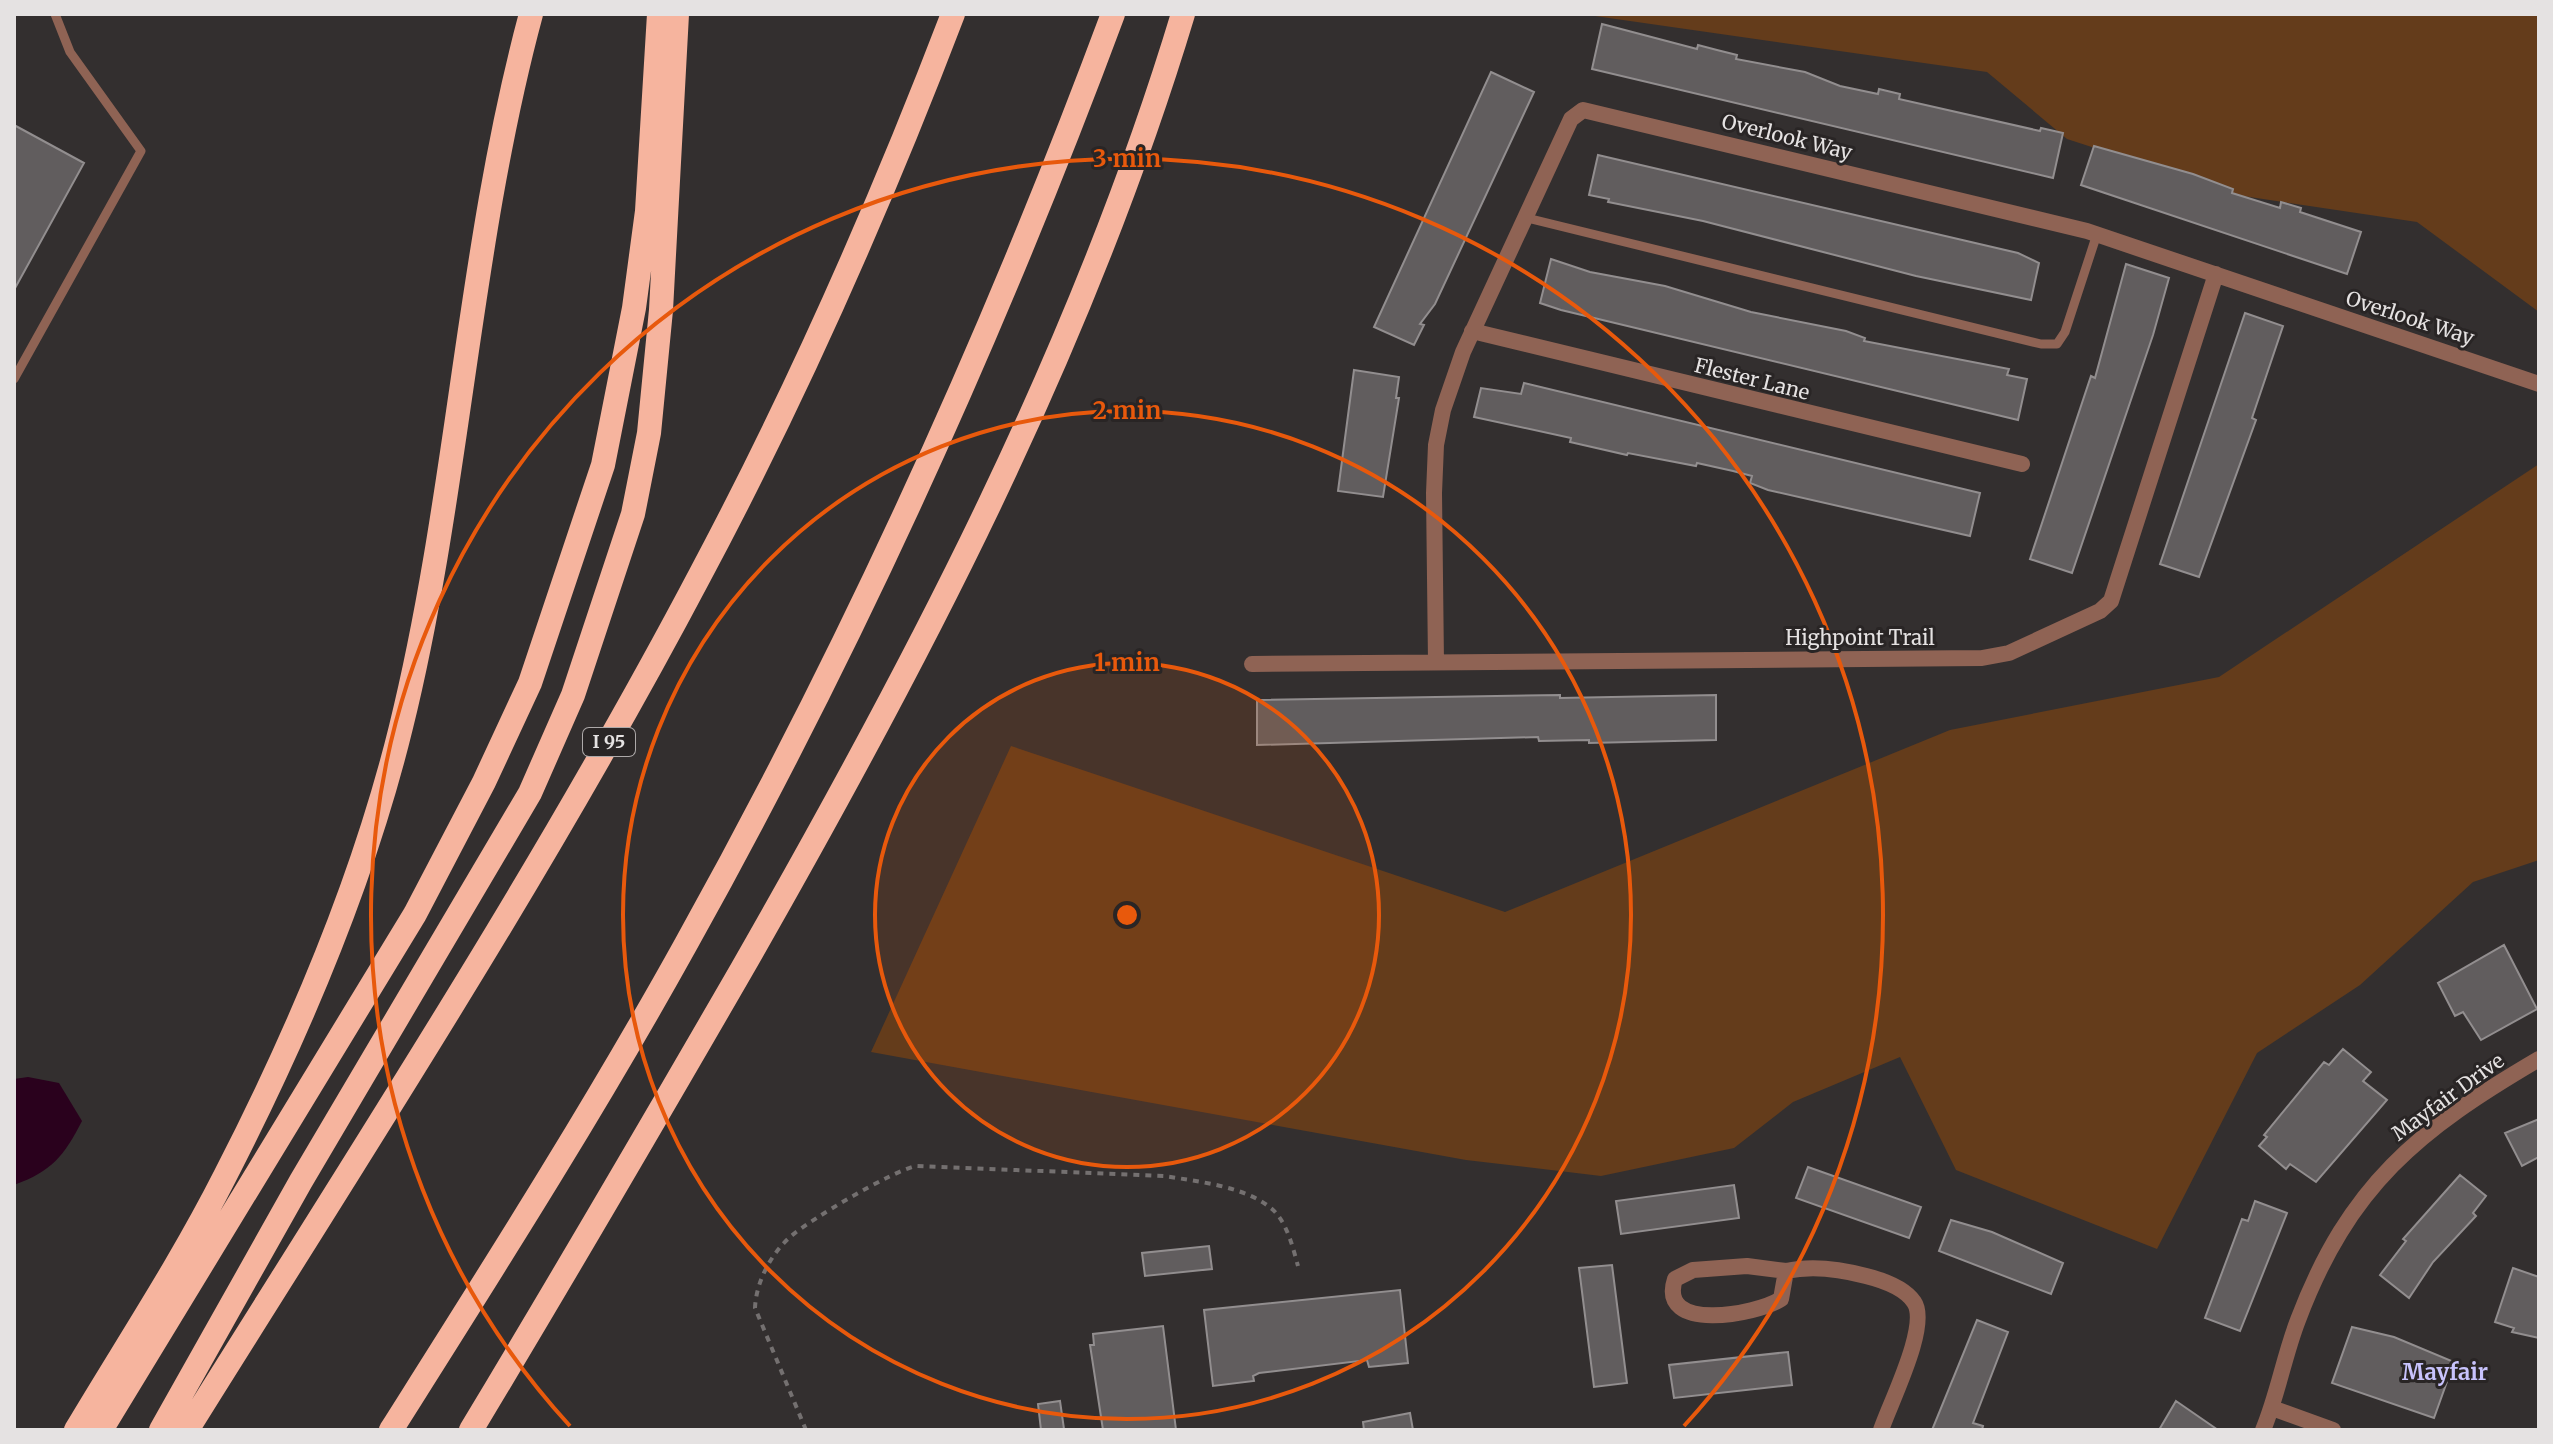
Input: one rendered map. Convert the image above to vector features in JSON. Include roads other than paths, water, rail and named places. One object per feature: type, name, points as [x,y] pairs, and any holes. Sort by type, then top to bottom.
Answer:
[{"type":"highway","points":[[76,1430],[224,1179],[293,1034],[352,887],[401,728],[429,591],[499,161],[531,14]]},
{"type":"highway","points":[[101,1430],[415,914],[484,782],[530,683],[603,465],[634,308],[647,211],[659,14]]},
{"type":"highway","points":[[161,1430],[301,1181],[530,793],[573,695],[633,514],[649,433],[662,296],[677,14]]},
{"type":"highway","name":"I 95","points":[[187,1430],[532,876],[702,573],[795,384],[912,122],[953,14]]},
{"type":"highway","points":[[391,1430],[608,1078],[760,807],[930,461],[1053,176],[1113,14]]},
{"type":"highway","points":[[471,1430],[770,920],[949,593],[1029,425],[1102,256],[1148,132],[1183,14]]},
{"type":"street","name":"Overlook Way","points":[[1436,662],[1436,445],[1452,378],[1571,119],[1583,110],[2097,234],[2539,384]]},
{"type":"street","name":"Highpoint Trail","points":[[1252,664],[1982,658],[2009,653],[2108,606],[2111,601],[2216,274]]},
{"type":"street","name":"Flester Lane","points":[[1472,331],[2022,464]]},
{"type":"street","name":"Mayfair Drive","points":[[2263,1430],[2297,1321],[2332,1243],[2359,1200],[2397,1159],[2436,1126],[2539,1059]]},
{"type":"street","points":[[1786,1271],[1781,1299],[1752,1312],[1689,1314],[1674,1303],[1671,1291],[1675,1279],[1693,1270],[1747,1266],[1786,1271],[1841,1269],[1879,1279],[1901,1289],[1914,1301],[1919,1329],[1881,1430]]},
{"type":"street","points":[[2272,1408],[2333,1430]]},
{"type":"lane","points":[[14,379],[141,151],[70,52],[55,14]]},
{"type":"lane","points":[[1527,218],[2041,344],[2057,344],[2065,332],[2097,234]]},
{"type":"district","name":"Mayfair","points":[[2445,1372]]}]
